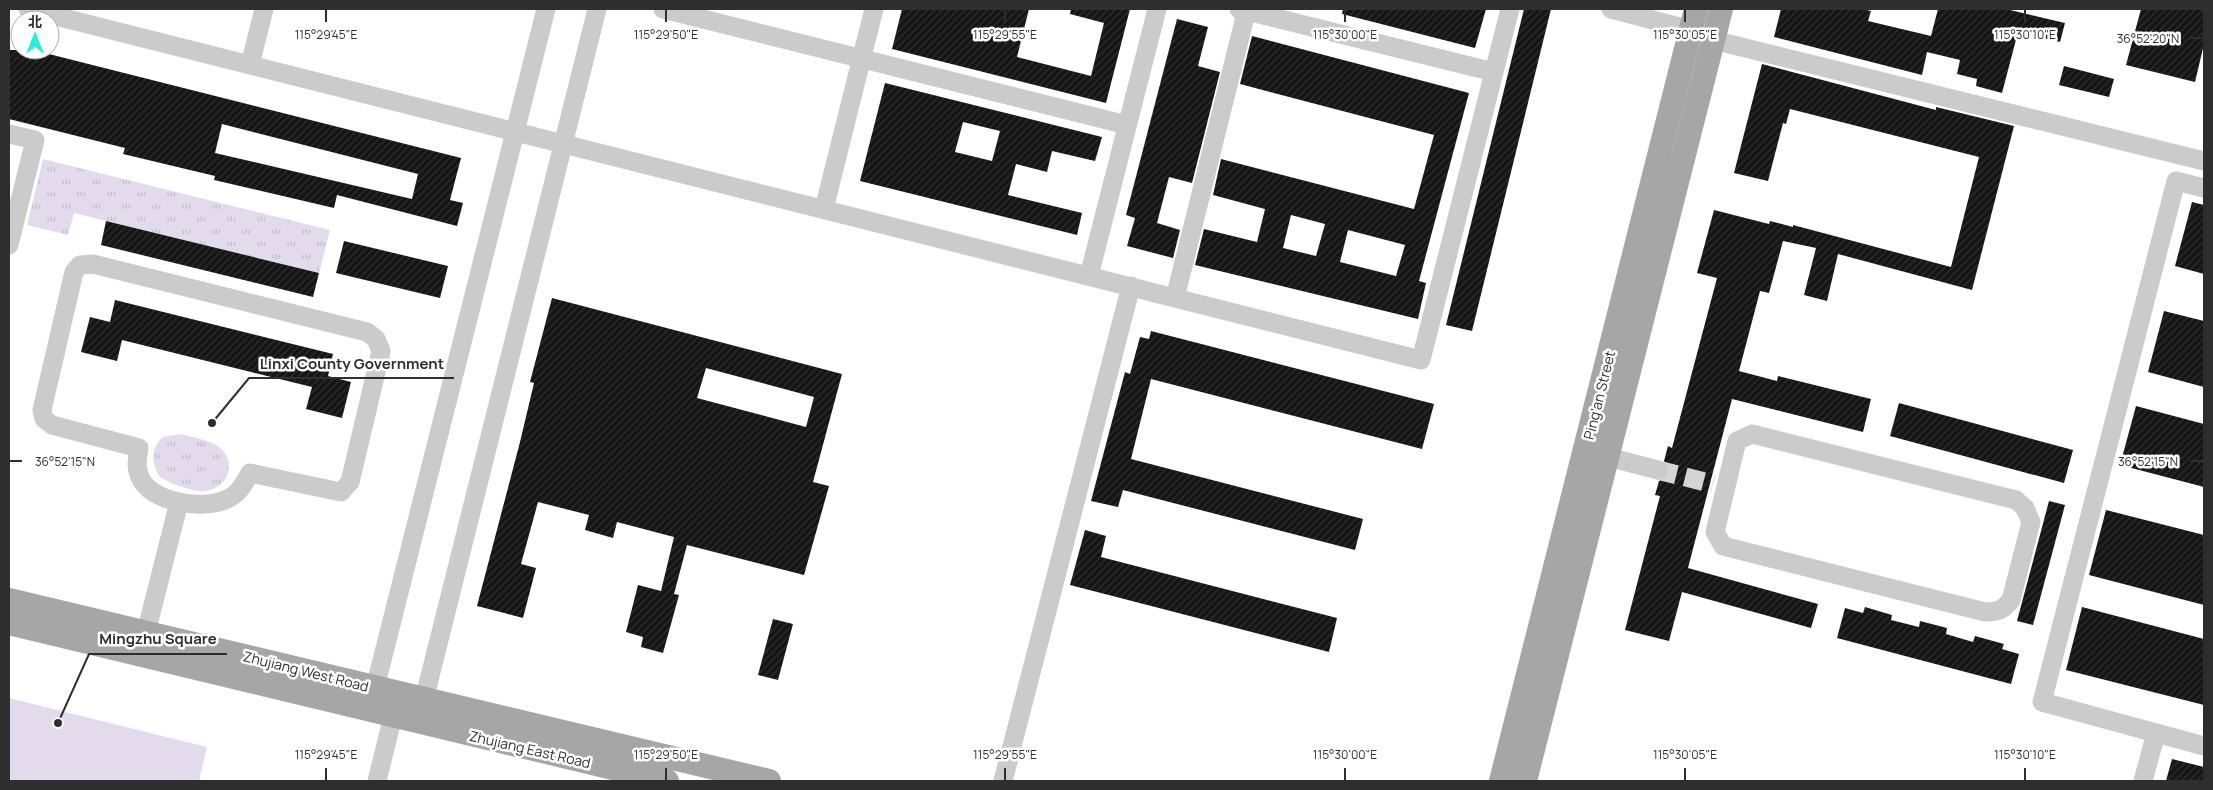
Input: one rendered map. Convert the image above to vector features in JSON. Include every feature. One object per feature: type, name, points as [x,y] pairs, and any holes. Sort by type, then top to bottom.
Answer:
[{"type":"main road","name":"Ping'an Street","points":[[1525,781],[1721,9]]},
{"type":"main road","name":"Ping'an Street","points":[[1501,781],[1694,19]]},
{"type":"main road","name":"Zhujiang West Road","points":[[9,600],[769,781]]},
{"type":"main road","name":"Zhujiang West Road","points":[[9,624],[393,716]]},
{"type":"main road","name":"Zhujiang East Road","points":[[393,716],[667,781]]},
{"type":"street","points":[[28,9],[1420,360],[1510,9]]},
{"type":"street","points":[[250,64],[264,9]]},
{"type":"street","points":[[376,688],[546,9]]},
{"type":"street","points":[[424,700],[598,9]]},
{"type":"street","points":[[663,9],[1127,125]]},
{"type":"street","points":[[824,209],[874,9]]},
{"type":"street","points":[[1089,276],[1157,9]]},
{"type":"street","points":[[1175,298],[1244,9],[1494,72]]},
{"type":"street","points":[[1611,9],[1694,19]]},
{"type":"street","points":[[1713,40],[2203,156]]},
{"type":"street","points":[[9,134],[35,140],[9,245]]},
{"type":"street","points":[[2204,188],[2176,180],[2042,702],[2204,746]]},
{"type":"street","points":[[93,264],[367,332],[376,339],[381,351],[350,482],[341,492],[250,473],[243,486],[231,498],[211,504],[179,502],[158,495],[146,487],[141,480],[136,465],[139,448],[52,425],[44,419],[42,410],[74,272],[80,266],[93,264]]},
{"type":"street","points":[[1003,781],[1131,286]]},
{"type":"street","points":[[1752,434],[2016,500],[2025,508],[2031,522],[2011,600],[2005,608],[1997,612],[1985,612],[1723,546],[1714,532],[1720,486],[1737,441],[1752,434]]},
{"type":"street","points":[[1608,457],[1658,470]]},
{"type":"street","points":[[146,633],[179,502]]},
{"type":"street","points":[[377,781],[393,716]]},
{"type":"street","points":[[2143,781],[2156,733]]},
{"type":"green space","points":[[43,159],[330,230],[319,273],[74,213],[68,235],[27,225]]},
{"type":"green space","points":[[181,434],[206,441],[222,449],[229,463],[228,470],[226,478],[215,489],[201,491],[188,489],[159,476],[154,460],[156,445],[163,437]]},
{"type":"green space","points":[[9,698],[207,747],[199,781],[9,781]]},
{"type":"building","points":[[902,9],[1029,9],[1017,57],[1091,76],[1104,23],[1070,14],[1071,9],[1130,9],[1106,103],[892,49]]},
{"type":"building","points":[[1343,9],[1486,9],[1475,48],[1342,14]]},
{"type":"building","points":[[1524,9],[1551,9],[1472,331],[1446,325]]},
{"type":"building","points":[[1781,9],[1862,9],[1871,11],[1868,21],[1931,36],[1938,9],[2006,9],[2065,23],[2060,42],[2018,32],[2002,93],[1976,86],[1977,79],[1957,74],[1960,60],[1927,52],[1922,75],[1774,37]]},
{"type":"building","points":[[2141,9],[2204,9],[2204,44],[2195,82],[2126,65]]},
{"type":"building","points":[[1177,19],[1208,27],[1198,66],[1220,72],[1192,183],[1169,177],[1157,223],[1180,230],[1173,258],[1127,246],[1135,218],[1126,215]]},
{"type":"building","points":[[1252,36],[1469,93],[1419,281],[1426,283],[1418,319],[1195,265],[1204,229],[1257,242],[1265,209],[1213,195],[1221,159],[1414,209],[1434,135],[1240,84]],"holes":[[[1291,215],[1325,224],[1316,256],[1283,248]],[[1348,230],[1405,245],[1396,276],[1340,262]]]},
{"type":"building","points":[[9,50],[10,60],[60,60],[60,57],[461,158],[450,200],[463,203],[457,226],[337,195],[334,208],[214,180],[215,176],[123,154],[125,148],[9,119]],"holes":[[[222,124],[418,174],[412,199],[215,153]]]},
{"type":"building","points":[[1762,64],[1936,110],[1936,107],[2014,126],[1972,290],[1838,254],[1827,301],[1804,295],[1816,248],[1783,241],[1769,293],[1760,291],[1739,371],[1777,381],[1778,376],[1871,399],[1863,432],[1732,399],[1688,568],[1818,604],[1811,628],[1682,592],[1669,641],[1625,630],[1660,496],[1655,495],[1659,481],[1666,478],[1669,473],[1669,467],[1664,461],[1668,446],[1672,448],[1717,278],[1697,273],[1714,210],[1769,224],[1770,221],[1793,227],[1793,225],[1951,267],[1979,157],[1790,109],[1786,124],[1783,123],[1768,181],[1734,173]]},
{"type":"building","points":[[2064,66],[2114,79],[2109,97],[2059,85]]},
{"type":"building","points":[[885,83],[1102,137],[1095,161],[1052,151],[1047,172],[1016,164],[1008,195],[1082,213],[1077,235],[860,181]],"holes":[[[963,122],[1000,131],[992,161],[955,152]]]},
{"type":"building","points":[[2192,202],[2204,205],[2204,274],[2175,266]]},
{"type":"building","points":[[106,221],[319,273],[313,297],[101,245]]},
{"type":"building","points":[[344,241],[448,266],[440,298],[336,273]]},
{"type":"building","points":[[552,298],[842,374],[813,482],[829,486],[804,575],[687,545],[674,594],[679,595],[663,653],[641,647],[643,637],[626,632],[638,585],[661,591],[674,537],[617,522],[613,538],[585,530],[589,515],[538,502],[521,564],[536,568],[523,618],[477,606],[534,383],[530,382]],"holes":[[[706,368],[814,397],[806,427],[697,398]]]},
{"type":"building","points":[[115,300],[333,354],[328,376],[351,382],[342,418],[306,409],[312,387],[122,340],[117,361],[81,352],[90,317],[110,322]]},
{"type":"building","points":[[2164,311],[2204,321],[2204,387],[2148,372]]},
{"type":"building","points":[[1151,331],[1434,404],[1422,449],[1151,379],[1131,459],[1363,519],[1355,550],[1123,490],[1118,507],[1091,501],[1125,372],[1130,374],[1140,337],[1149,339]]},
{"type":"building","points":[[1899,403],[2073,450],[2064,483],[1890,436]]},
{"type":"building","points":[[2136,406],[2204,424],[2204,487],[2120,465]]},
{"type":"building","points":[[2049,501],[2065,505],[2033,625],[2017,621]]},
{"type":"building","points":[[2106,510],[2204,535],[2204,605],[2089,575]]},
{"type":"building","points":[[1085,530],[1106,536],[1101,557],[1337,618],[1329,652],[1070,585]]},
{"type":"building","points":[[1865,607],[1892,615],[1891,620],[1919,627],[1920,621],[1947,628],[1946,634],[1973,642],[1975,636],[2004,644],[2002,649],[2019,654],[2011,684],[1837,638],[1845,608],[1863,613]]},
{"type":"building","points":[[2082,607],[2204,639],[2204,705],[2066,670]]},
{"type":"building","points":[[773,619],[793,624],[778,680],[758,675]]},
{"type":"building","points":[[2172,759],[2204,767],[2204,781],[2166,781]]},
{"type":"tunnel","points":[[1658,470],[1713,484]]},
{"type":"place","name":"Linxi County Government","points":[[212,423]]},
{"type":"place","name":"Mingzhu Square","points":[[58,723]]}]
